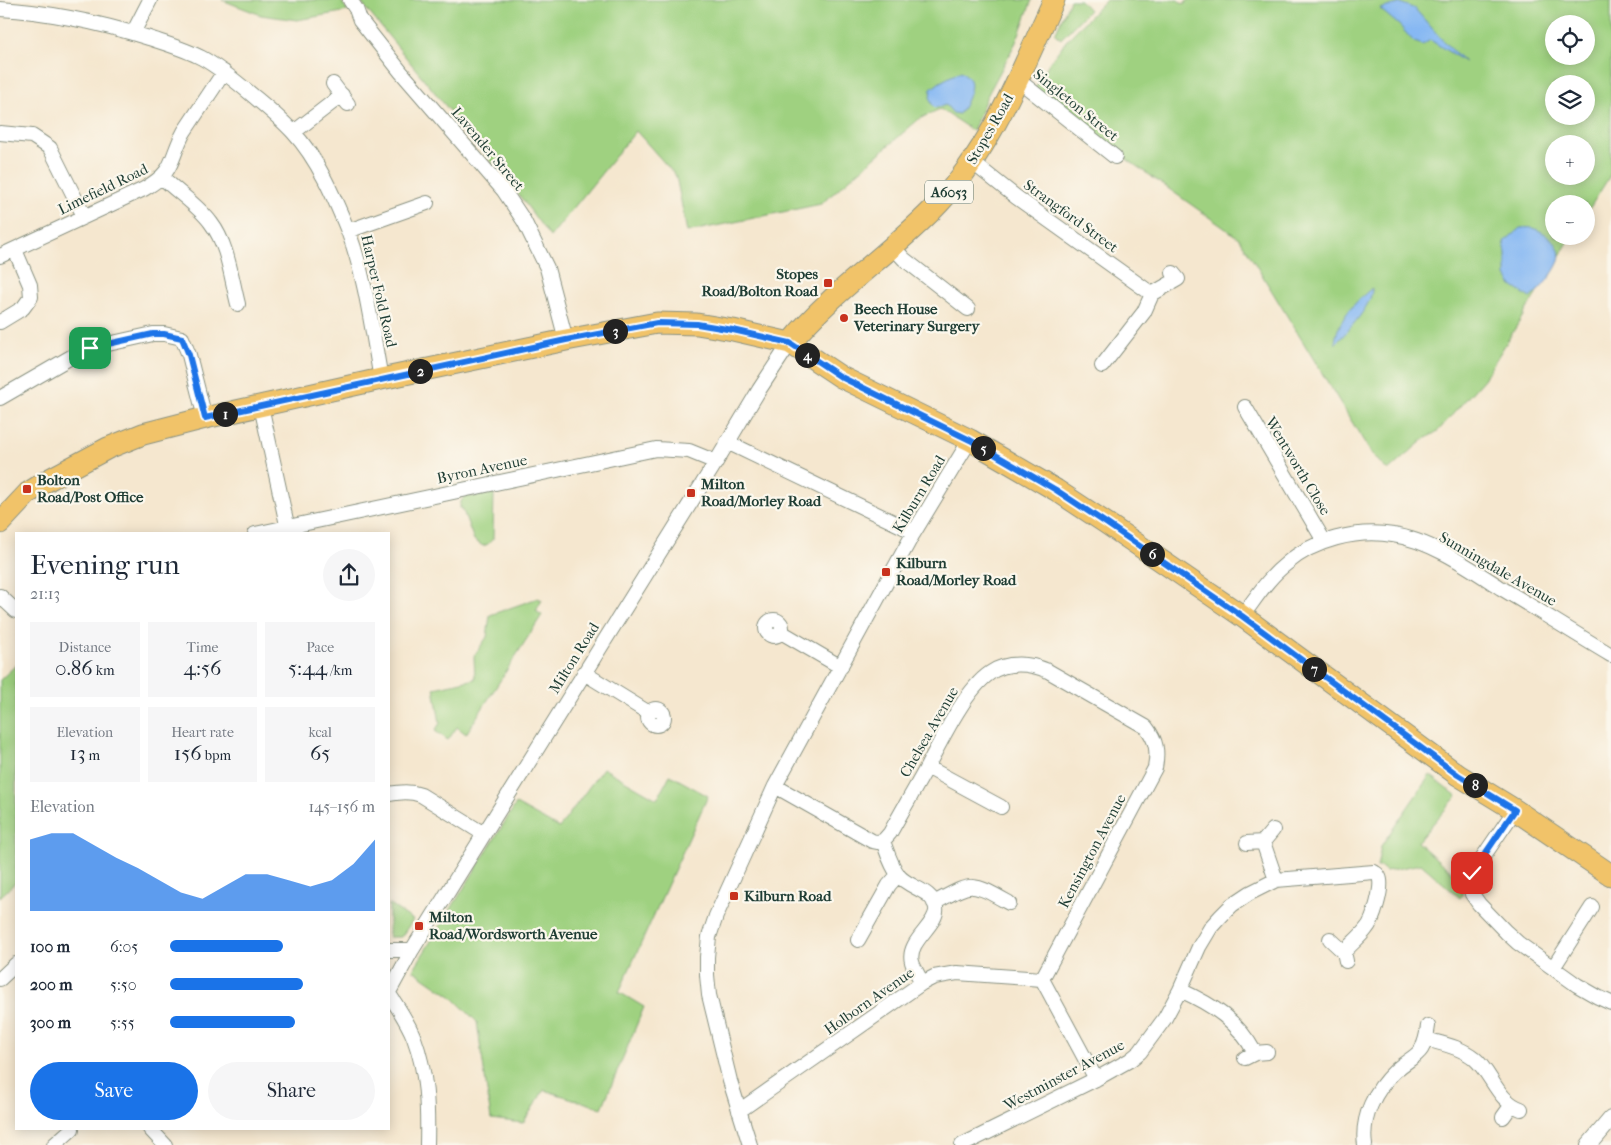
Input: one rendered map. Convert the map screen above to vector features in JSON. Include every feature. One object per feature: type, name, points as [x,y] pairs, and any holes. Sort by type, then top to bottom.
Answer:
[{"type":"main road","name":"Stopes Road","points":[[790,343],[814,314],[893,247],[940,203],[972,162],[993,128],[1018,80],[1054,0]]},
{"type":"main road","points":[[0,523],[28,493],[50,479],[85,460],[143,434],[205,418],[382,379],[566,340],[657,323],[697,324],[733,330],[790,343],[841,377],[970,440],[1056,490],[1242,616],[1458,775],[1515,810],[1611,875]]},
{"type":"street","points":[[133,33],[150,0]]},
{"type":"street","name":"Lavender Street","points":[[350,0],[360,20],[504,191],[524,221],[548,268],[566,340]]},
{"type":"street","name":"Harper Fold Road","points":[[0,9],[82,20],[133,33],[183,50],[202,58],[224,72],[294,132],[319,170],[348,231],[357,259],[382,379]]},
{"type":"street","name":"Limefield Road","points":[[0,256],[144,189],[162,177],[172,163],[184,132],[224,72]]},
{"type":"street","name":"Singleton Street","points":[[1018,80],[1115,156]]},
{"type":"street","points":[[294,132],[345,100],[333,84]]},
{"type":"street","points":[[0,133],[32,136],[50,148],[84,216]]},
{"type":"street","name":"Strangford Street","points":[[972,162],[1016,197],[1152,294]]},
{"type":"street","points":[[162,177],[201,211],[218,234],[240,296]]},
{"type":"street","points":[[348,231],[417,202]]},
{"type":"street","points":[[893,247],[904,259],[968,309]]},
{"type":"street","points":[[0,322],[23,308],[31,297],[30,285],[15,250]]},
{"type":"street","points":[[1102,367],[1144,312],[1152,294],[1178,279],[1173,273]]},
{"type":"street","points":[[0,398],[90,348],[153,334],[164,334],[182,338],[189,355],[205,418]]},
{"type":"street","name":"Milton Road","points":[[390,991],[412,950],[716,462],[726,442],[790,343]]},
{"type":"street","points":[[260,406],[288,530]]},
{"type":"street","name":"Wentworth Close","points":[[1245,407],[1324,541]]},
{"type":"street","name":"Kilburn Road","points":[[750,1145],[730,1081],[709,995],[707,957],[716,916],[775,786],[914,532],[970,440]]},
{"type":"street","points":[[726,442],[914,532]]},
{"type":"street","name":"Byron Avenue","points":[[272,532],[288,530],[656,449],[689,451],[716,462]]},
{"type":"street","name":"Sunningdale Avenue","points":[[1242,616],[1270,578],[1287,562],[1324,541],[1368,534],[1393,534],[1425,544],[1455,559],[1611,656]]},
{"type":"street","points":[[0,596],[15,610]]},
{"type":"street","points":[[781,632],[841,667]]},
{"type":"street","name":"Chelsea Avenue","points":[[883,841],[890,833],[970,692],[990,673],[1001,667],[1026,664],[1037,666],[1138,722],[1154,736]]},
{"type":"street","points":[[584,673],[649,713]]},
{"type":"street","name":"Kensington Avenue","points":[[1042,979],[1155,768],[1158,755],[1154,736]]},
{"type":"street","points":[[927,767],[1001,807]]},
{"type":"street","points":[[775,786],[872,840],[883,841],[893,868],[898,875],[923,891],[934,903],[936,908],[934,916],[914,946],[912,953],[912,961],[922,983]]},
{"type":"street","points":[[390,794],[411,792],[422,795],[484,834]]},
{"type":"street","points":[[1515,810],[1472,873],[1472,894],[1479,904],[1518,943],[1576,985],[1610,1006]]},
{"type":"street","points":[[1247,844],[1263,842],[1273,830]]},
{"type":"street","points":[[1263,842],[1276,880]]},
{"type":"street","name":"Westminster Avenue","points":[[962,1145],[985,1140],[1130,1060],[1140,1052],[1165,1018],[1199,947],[1211,927],[1232,905],[1250,893],[1276,880],[1374,872],[1378,874],[1380,882],[1372,920],[1367,929],[1345,956],[1330,939]]},
{"type":"street","points":[[858,940],[889,886],[898,875]]},
{"type":"street","points":[[934,903],[971,886],[984,889],[1008,903]]},
{"type":"street","points":[[1553,968],[1585,926],[1592,907]]},
{"type":"street","points":[[390,950],[412,950]]},
{"type":"street","points":[[8,972],[15,982]]},
{"type":"street","name":"Holborn Avenue","points":[[739,1111],[922,983],[934,977],[957,973],[1042,979]]},
{"type":"street","points":[[1042,979],[1096,1079]]},
{"type":"street","points":[[1180,990],[1205,1001],[1226,1016],[1245,1036],[1256,1054]]},
{"type":"street","points":[[390,995],[413,1036],[420,1059],[427,1098],[427,1145]]},
{"type":"street","points":[[1365,1145],[1365,1123],[1379,1089],[1397,1070],[1414,1058],[1421,1050],[1427,1033],[1474,1058],[1504,1099],[1516,1107],[1503,1118]]},
{"type":"street","points":[[1589,1145],[1611,1119]]},
{"type":"street","points":[[54,1145],[71,1130]]},
{"type":"green space","points":[[222,0],[340,0],[348,11],[297,20],[261,15]]},
{"type":"green space","points":[[359,0],[1032,0],[1016,42],[986,98],[973,131],[940,109],[919,119],[821,204],[687,232],[676,176],[636,131],[550,237],[522,199]]},
{"type":"green space","points":[[1070,0],[1080,0],[1089,10],[1061,39],[1055,34]]},
{"type":"green space","points":[[1106,0],[1178,0],[1183,4],[1189,0],[1611,0],[1611,174],[1595,200],[1595,195],[1545,195],[1545,245],[1566,245],[1484,379],[1438,431],[1423,440],[1388,471],[1371,453],[1240,239],[1108,146],[1034,90],[1049,63],[1067,40]]},
{"type":"green space","points":[[492,489],[494,492],[493,539],[483,546],[474,540],[460,506],[465,496],[469,494],[471,497],[481,494],[481,491]]},
{"type":"green space","points":[[538,598],[542,600],[536,611],[542,615],[466,734],[457,727],[448,740],[435,731],[440,723],[434,688],[475,679],[474,656],[487,637],[490,615]]},
{"type":"green space","points":[[15,666],[15,883],[0,897],[0,680]]},
{"type":"green space","points":[[603,768],[657,799],[670,775],[708,796],[619,992],[644,1007],[602,1108],[544,1090],[523,1123],[491,1119],[477,1022],[451,996],[413,970],[516,804],[559,828]]},
{"type":"green space","points":[[1430,775],[1457,796],[1417,842],[1462,881],[1463,895],[1460,898],[1421,864],[1386,871],[1381,867],[1377,867],[1381,846]]},
{"type":"green space","points":[[390,905],[413,920],[401,937],[390,937]]},
{"type":"water","points":[[1401,3],[1415,9],[1445,43],[1465,62],[1430,40],[1423,45],[1414,42],[1399,25],[1380,9]]},
{"type":"water","points":[[961,71],[969,79],[971,87],[959,114],[953,113],[946,105],[935,108],[931,102],[931,89]]},
{"type":"water","points":[[1520,228],[1532,228],[1545,234],[1545,245],[1556,245],[1559,250],[1560,255],[1557,266],[1530,298],[1512,286],[1506,276],[1504,242]]},
{"type":"water","points":[[1372,288],[1364,310],[1335,344],[1336,336],[1343,320],[1359,299]]},
{"type":"place","name":"Stopes Road/Bolton Road","points":[[828,283]]},
{"type":"place","name":"Beech House Veterinary Surgery","points":[[844,318]]},
{"type":"place","name":"Bolton Road/Post Office","points":[[27,489]]},
{"type":"place","name":"Milton Road/Morley Road","points":[[691,493]]},
{"type":"place","name":"Kilburn Road/Morley Road","points":[[886,572]]},
{"type":"place","name":"Kilburn Road","points":[[734,896]]},
{"type":"place","name":"Milton Road/Wordsworth Avenue","points":[[419,926]]},
{"type":"route","points":[[90,348],[153,334],[164,334],[182,338],[189,355],[205,418],[566,340],[657,323],[697,324],[790,343],[841,377],[970,440],[1056,490],[1242,616],[1458,775],[1515,810],[1472,873]]}]
